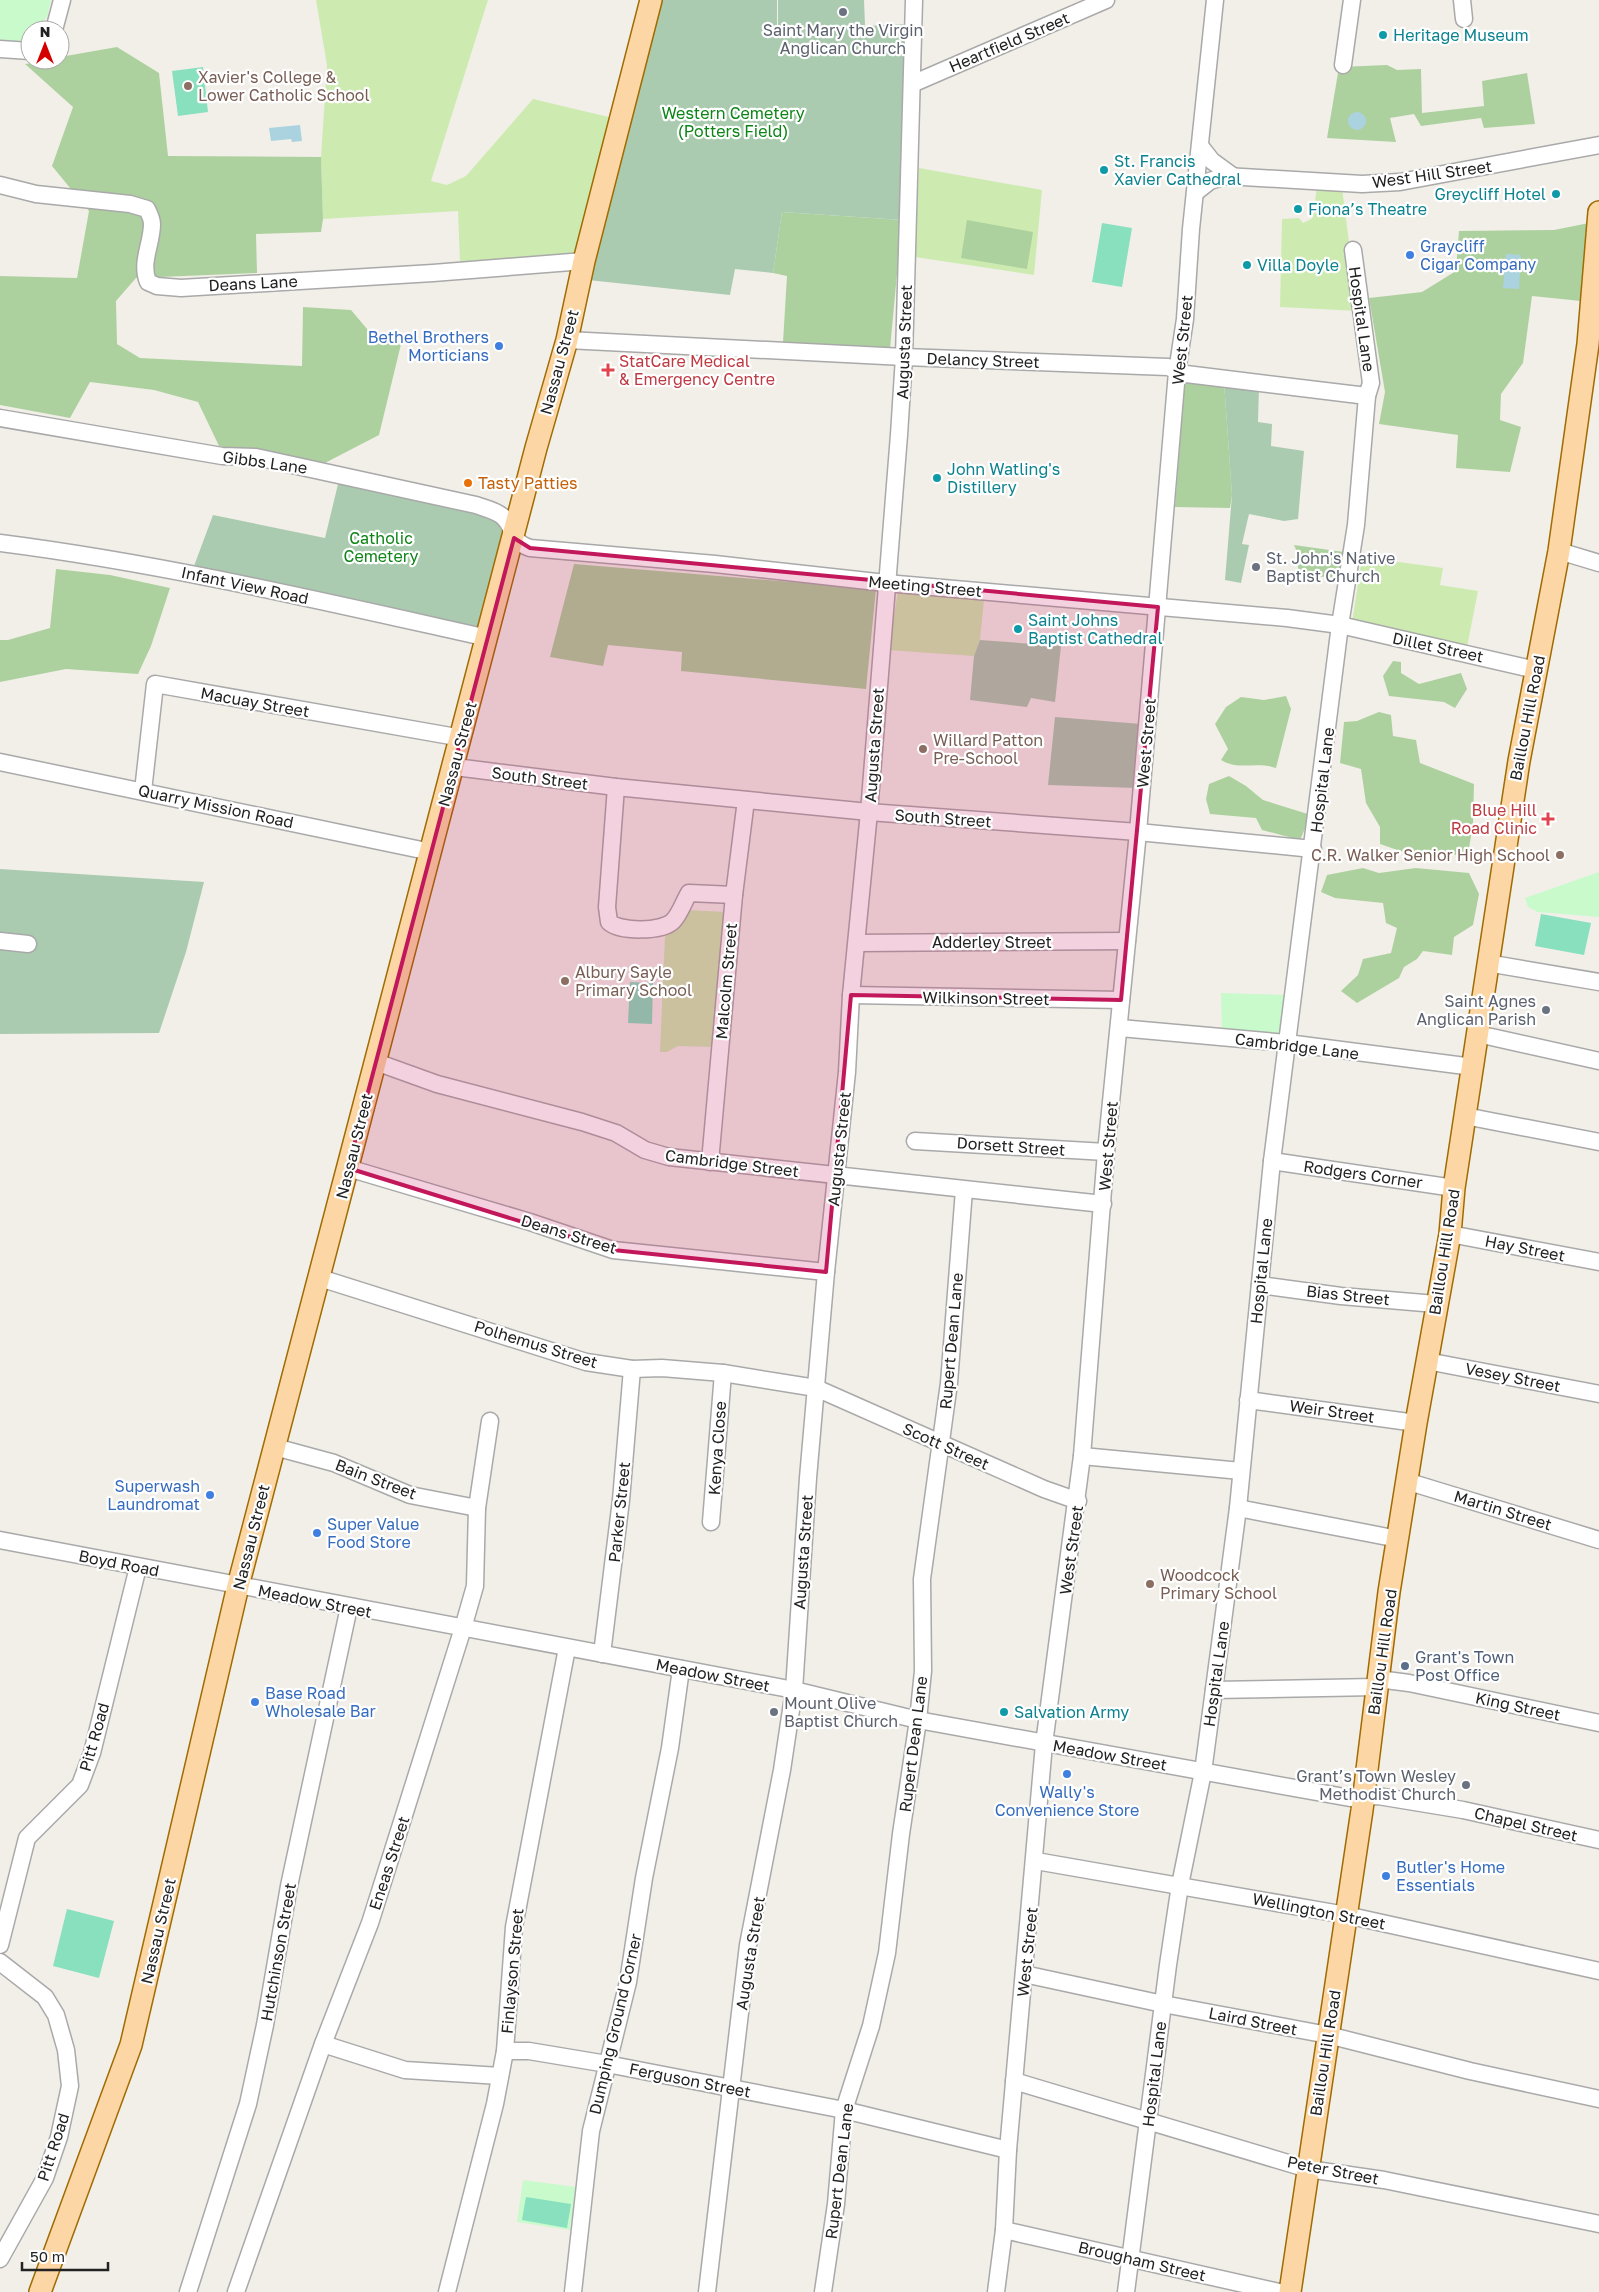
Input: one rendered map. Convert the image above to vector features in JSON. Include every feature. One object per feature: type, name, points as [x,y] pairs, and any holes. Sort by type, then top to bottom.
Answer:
[{"type":"main road","name":"Nassau Street","points":[[39,2290],[131,2045],[238,1586],[567,340],[584,261],[651,0]]},
{"type":"main road","name":"Baillou Hill Road","points":[[1290,2292],[1364,1797],[1377,1683],[1406,1481],[1426,1360],[1450,1234],[1454,1188],[1518,761],[1559,551],[1588,344],[1599,212]]},
{"type":"street","points":[[57,20],[62,0]]},
{"type":"street","name":"Augusta Street","points":[[707,2292],[748,1944],[782,1770],[794,1690],[816,1388],[847,1072],[851,995],[869,812],[904,358],[914,0]]},
{"type":"street","name":"Heartfield Street","points":[[912,84],[1106,0]]},
{"type":"street","name":"West Street","points":[[996,2292],[1004,2230],[1008,2150],[1036,1862],[1044,1744],[1078,1501],[1106,1152],[1120,1028],[1121,1000],[1138,832],[1177,372],[1185,319],[1215,0]]},
{"type":"street","points":[[1343,65],[1352,0]]},
{"type":"street","points":[[1462,0],[1464,19]]},
{"type":"street","points":[[0,49],[20,50]]},
{"type":"street","name":"West Hill Street","points":[[1196,192],[1210,181],[1234,177],[1362,184],[1400,182],[1599,145]]},
{"type":"street","points":[[1201,147],[1212,161],[1234,177]]},
{"type":"street","name":"Deans Lane","points":[[0,185],[36,194],[130,204],[147,209],[152,222],[145,260],[145,275],[148,282],[157,286],[181,288],[584,261]]},
{"type":"street","name":"Hospital Lane","points":[[1126,2292],[1180,1885],[1203,1772],[1238,1508],[1240,1471],[1272,1161],[1340,625],[1356,525],[1367,396],[1371,383],[1353,250]]},
{"type":"street","name":"Delancy Street","points":[[567,340],[904,358],[1168,367],[1177,372],[1245,382],[1367,396]]},
{"type":"street","name":"Gibbs Lane","points":[[0,418],[222,456],[256,457],[439,496],[476,505],[501,515],[507,521],[514,538]]},
{"type":"street","name":"Meeting Street","points":[[514,538],[520,544],[530,548],[715,564],[886,583],[1248,614],[1340,625]]},
{"type":"street","name":"Infant View Road","points":[[0,543],[79,553],[207,576],[488,638]]},
{"type":"street","points":[[1559,551],[1599,563]]},
{"type":"street","name":"Dillet Street","points":[[1340,625],[1536,670]]},
{"type":"street","name":"Macuay Street","points":[[143,791],[155,684],[462,738]]},
{"type":"street","name":"Quarry Mission Road","points":[[0,762],[431,852]]},
{"type":"street","name":"South Street","points":[[454,767],[616,787],[869,812],[1138,832],[1313,849]]},
{"type":"street","points":[[616,787],[607,907],[609,922],[615,927],[656,929],[673,921],[689,893],[734,895]]},
{"type":"street","name":"Malcolm Street","points":[[710,1162],[734,895],[746,800]]},
{"type":"street","points":[[0,941],[28,944]]},
{"type":"street","name":"Adderley Street","points":[[857,943],[1127,941]]},
{"type":"street","points":[[1487,963],[1599,982]]},
{"type":"street","name":"Wilkinson Street","points":[[851,995],[1121,1000]]},
{"type":"street","name":"Cambridge Lane","points":[[1120,1028],[1287,1043],[1473,1067]]},
{"type":"street","points":[[1478,1034],[1599,1061]]},
{"type":"street","name":"Cambridge Street","points":[[376,1062],[438,1084],[582,1122],[616,1133],[644,1150],[669,1157],[1103,1204]]},
{"type":"street","points":[[1465,1116],[1599,1142]]},
{"type":"street","name":"Dorsett Street","points":[[915,1141],[1106,1152]]},
{"type":"street","name":"Rodgers Corner","points":[[1272,1161],[1454,1188]]},
{"type":"street","name":"Deans Street","points":[[348,1168],[530,1222],[613,1250],[826,1272]]},
{"type":"street","name":"Rupert Dean Lane","points":[[823,2292],[836,2204],[844,2110],[871,2026],[887,1953],[901,1834],[918,1720],[923,1671],[922,1579],[949,1383],[964,1190]]},
{"type":"street","name":"Hay Street","points":[[1450,1234],[1599,1262]]},
{"type":"street","name":"Polhemus Street","points":[[320,1278],[586,1362],[632,1369],[662,1368],[723,1373],[816,1388]]},
{"type":"street","name":"Bias Street","points":[[1260,1285],[1342,1296],[1436,1304]]},
{"type":"street","name":"Vesey Street","points":[[1426,1360],[1599,1394]]},
{"type":"street","name":"Parker Street","points":[[602,1654],[621,1500],[632,1369]]},
{"type":"street","name":"Kenya Close","points":[[711,1522],[723,1373]]},
{"type":"street","name":"Scott Street","points":[[816,1388],[1044,1489],[1078,1501]]},
{"type":"street","name":"Weir Street","points":[[1248,1400],[1416,1422]]},
{"type":"street","name":"Eneas Street","points":[[236,2292],[323,2044],[370,1922],[463,1628],[475,1586],[477,1508],[490,1421]]},
{"type":"street","name":"Bain Street","points":[[275,1447],[334,1463],[410,1495],[477,1508]]},
{"type":"street","points":[[1082,1456],[1240,1471]]},
{"type":"street","name":"Martin Street","points":[[1406,1481],[1599,1540]]},
{"type":"street","points":[[1238,1508],[1398,1539]]},
{"type":"street","name":"Boyd Road","points":[[0,1540],[238,1586]]},
{"type":"street","name":"Pitt Road","points":[[0,1945],[27,1838],[80,1785],[92,1753],[138,1567]]},
{"type":"street","name":"Meadow Street","points":[[238,1586],[794,1690],[918,1720],[1044,1744],[1350,1798],[1364,1797]]},
{"type":"street","name":"Hutchinson Street","points":[[188,2292],[248,2104],[265,2025],[289,1886],[349,1607]]},
{"type":"street","name":"Finlayson Street","points":[[447,2292],[495,2104],[505,2051],[513,1933],[567,1648]]},
{"type":"street","name":"Dumping Ground Corner","points":[[573,2292],[591,2131],[628,1982],[644,1878],[670,1748],[681,1669]]},
{"type":"street","name":"King Street","points":[[1214,1690],[1409,1683],[1599,1723]]},
{"type":"street","name":"Chapel Street","points":[[1364,1797],[1378,1796],[1463,1810],[1599,1840]]},
{"type":"street","name":"Wellington Street","points":[[1036,1862],[1180,1885],[1346,1915],[1599,1971]]},
{"type":"street","name":"Pitt Road","points":[[0,1962],[45,1997],[56,2014],[66,2050],[70,2086],[59,2137],[45,2178],[0,2259]]},
{"type":"street","name":"Laird Street","points":[[1024,1974],[1163,2004],[1328,2035],[1470,2071],[1599,2099]]},
{"type":"street","points":[[323,2044],[405,2070],[500,2076]]},
{"type":"street","name":"Ferguson Street","points":[[505,2051],[529,2051],[607,2064],[844,2110],[1008,2150]]},
{"type":"street","name":"Peter Street","points":[[1014,2081],[1308,2169],[1384,2180],[1599,2224]]},
{"type":"street","name":"Brougham Street","points":[[1004,2230],[1279,2292]]},
{"type":"highlighted area","points":[[514,538],[530,548],[1158,607],[1121,1000],[851,995],[826,1272],[613,1250],[348,1168]]},
{"type":"green space","points":[[0,0],[51,0],[47,17],[44,20],[20,20],[20,42],[0,40]]},
{"type":"green space","points":[[316,0],[488,0],[431,181],[447,185],[466,176],[533,99],[613,118],[576,256],[460,264],[458,211],[323,219],[321,157],[327,65]]},
{"type":"green space","name":"Western Cemetery (Potters Field)","points":[[661,0],[777,0],[777,30],[909,24],[902,220],[782,212],[773,273],[735,269],[730,295],[588,280]]},
{"type":"green space","name":"Saint Mary the Virgin Anglican Church","points":[[778,0],[864,0],[865,25],[778,29]]},
{"type":"green space","points":[[117,47],[159,73],[168,156],[321,157],[323,219],[321,232],[256,234],[257,273],[136,278],[116,301],[117,344],[140,358],[302,366],[303,307],[351,310],[373,336],[402,340],[379,435],[323,464],[219,446],[198,402],[154,390],[90,382],[70,418],[0,405],[0,276],[77,278],[89,211],[52,166],[73,107],[32,70],[70,70],[70,55]]},
{"type":"green space","points":[[1387,65],[1397,70],[1421,69],[1422,113],[1484,106],[1482,81],[1527,73],[1535,124],[1484,128],[1481,118],[1421,126],[1414,114],[1390,118],[1396,142],[1327,138],[1339,67]]},
{"type":"green space","points":[[203,67],[208,112],[178,116],[172,71]]},
{"type":"green space","points":[[919,168],[1042,190],[1034,275],[915,257]]},
{"type":"green space","points":[[1317,187],[1342,188],[1358,311],[1280,307],[1282,219],[1299,218],[1303,223],[1313,218],[1309,212],[1315,201]]},
{"type":"green space","points":[[782,212],[902,220],[890,349],[783,342],[787,276],[773,273]]},
{"type":"green space","points":[[967,220],[1033,232],[1027,269],[961,258]]},
{"type":"green space","points":[[1102,223],[1132,228],[1122,287],[1092,282]]},
{"type":"green space","points":[[1589,223],[1581,301],[1532,296],[1523,363],[1501,394],[1500,420],[1521,427],[1510,472],[1456,468],[1458,435],[1379,424],[1385,392],[1369,298],[1422,292],[1456,271],[1459,231],[1554,230]]},
{"type":"green space","points":[[1185,377],[1224,381],[1232,495],[1230,508],[1175,507]]},
{"type":"green space","points":[[1224,381],[1259,386],[1258,422],[1272,424],[1271,446],[1304,451],[1298,519],[1284,521],[1249,514],[1242,544],[1249,545],[1241,583],[1225,580],[1232,495]]},
{"type":"green space","name":"Catholic Cemetery","points":[[339,480],[501,519],[507,530],[478,627],[194,566],[213,515],[325,538]]},
{"type":"green space","points":[[1294,545],[1344,552],[1341,578],[1298,575],[1298,554]]},
{"type":"green space","points":[[1362,557],[1443,568],[1440,585],[1478,591],[1467,647],[1352,623]]},
{"type":"green space","points":[[574,564],[876,589],[866,689],[681,671],[682,652],[608,645],[603,666],[550,657]]},
{"type":"green space","points":[[56,569],[110,575],[170,588],[151,646],[138,674],[66,669],[0,682],[0,640],[8,640],[50,628]]},
{"type":"green space","points":[[898,592],[984,599],[980,640],[974,656],[888,650]]},
{"type":"green space","points":[[980,640],[1061,646],[1055,702],[1031,698],[1027,707],[970,700],[974,656]]},
{"type":"green space","points":[[1393,661],[1401,662],[1401,673],[1419,684],[1461,673],[1467,689],[1455,708],[1444,702],[1389,696],[1383,676]]},
{"type":"green space","points":[[1286,696],[1291,709],[1276,768],[1261,765],[1234,765],[1221,760],[1228,749],[1215,724],[1226,707],[1241,697],[1264,700]]},
{"type":"green space","points":[[1379,712],[1391,715],[1393,736],[1416,740],[1420,763],[1474,784],[1473,823],[1468,855],[1409,854],[1380,844],[1380,827],[1366,803],[1361,769],[1340,763],[1344,722],[1357,721]]},
{"type":"green space","points":[[1055,717],[1141,724],[1136,788],[1048,785]]},
{"type":"green space","points":[[1229,776],[1246,786],[1263,800],[1311,815],[1300,840],[1262,830],[1256,818],[1210,814],[1206,799],[1209,784]]},
{"type":"green space","points":[[1363,868],[1379,873],[1416,868],[1469,873],[1479,894],[1473,925],[1454,937],[1452,955],[1423,951],[1417,959],[1404,967],[1399,978],[1357,1003],[1341,991],[1358,975],[1363,959],[1391,953],[1397,928],[1386,923],[1383,903],[1335,898],[1321,892],[1327,875]]},
{"type":"green space","points":[[0,869],[204,882],[186,952],[159,1033],[0,1034]]},
{"type":"green space","points":[[1599,872],[1599,917],[1538,912],[1528,907],[1525,898]]},
{"type":"green space","points":[[687,910],[725,912],[712,1047],[678,1046],[667,1052],[660,1052],[665,937]]},
{"type":"green space","points":[[1541,914],[1591,923],[1584,955],[1535,946]]},
{"type":"green space","points":[[630,982],[653,983],[652,1024],[628,1023]]},
{"type":"green space","points":[[1221,993],[1287,995],[1283,1029],[1273,1037],[1222,1032]]},
{"type":"green space","points":[[67,1909],[114,1921],[99,1978],[53,1966]]},
{"type":"green space","points":[[523,2180],[576,2187],[570,2230],[517,2222]]},
{"type":"green space","points":[[526,2197],[571,2204],[567,2228],[522,2220]]},
{"type":"water","points":[[1353,112],[1361,112],[1366,117],[1364,128],[1353,130],[1348,125],[1348,117]]},
{"type":"water","points":[[300,125],[302,141],[292,142],[291,139],[271,141],[269,128]]},
{"type":"water","points":[[1506,254],[1521,255],[1519,289],[1503,288]]},
{"type":"place","name":"Saint Mary the Virgin Anglican Church","points":[[843,12]]},
{"type":"place","name":"Heritage Museum","points":[[1383,35]]},
{"type":"place","name":"Xavier's College & Lower Catholic School","points":[[188,86]]},
{"type":"place","name":"St. Francis Xavier Cathedral","points":[[1104,170]]},
{"type":"place","name":"Greycliff Hotel","points":[[1556,194]]},
{"type":"place","name":"Fiona’s Theatre","points":[[1298,209]]},
{"type":"place","name":"Graycliff Cigar Company","points":[[1410,255]]},
{"type":"place","name":"Villa Doyle","points":[[1247,265]]},
{"type":"place","name":"Bethel Brothers Morticians","points":[[499,346]]},
{"type":"place","name":"StatCare Medical & Emergency Centre","points":[[608,370]]},
{"type":"place","name":"John Watling's Distillery","points":[[937,478]]},
{"type":"place","name":"Tasty Patties","points":[[468,483]]},
{"type":"place","name":"St. John's Native Baptist Church","points":[[1256,567]]},
{"type":"place","name":"Saint Johns Baptist Cathedral","points":[[1018,629]]},
{"type":"place","name":"Willard Patton Pre-School","points":[[923,749]]},
{"type":"place","name":"Blue Hill Road Clinic","points":[[1548,819]]},
{"type":"place","name":"C.R. Walker Senior High School","points":[[1560,855]]},
{"type":"place","name":"Albury Sayle Primary School","points":[[565,981]]},
{"type":"place","name":"Saint Agnes Anglican Parish","points":[[1546,1010]]},
{"type":"place","name":"Superwash Laundromat","points":[[210,1495]]},
{"type":"place","name":"Super Value Food Store","points":[[317,1533]]},
{"type":"place","name":"Woodcock Primary School","points":[[1150,1584]]},
{"type":"place","name":"Grant's Town Post Office","points":[[1405,1666]]},
{"type":"place","name":"Base Road Wholesale Bar","points":[[255,1702]]},
{"type":"place","name":"Mount Olive Baptist Church","points":[[774,1712]]},
{"type":"place","name":"Salvation Army","points":[[1004,1712]]},
{"type":"place","name":"Wally's Convenience Store","points":[[1067,1774]]},
{"type":"place","name":"Grant’s Town Wesley Methodist Church","points":[[1466,1785]]},
{"type":"place","name":"Butler's Home Essentials","points":[[1386,1876]]}]
